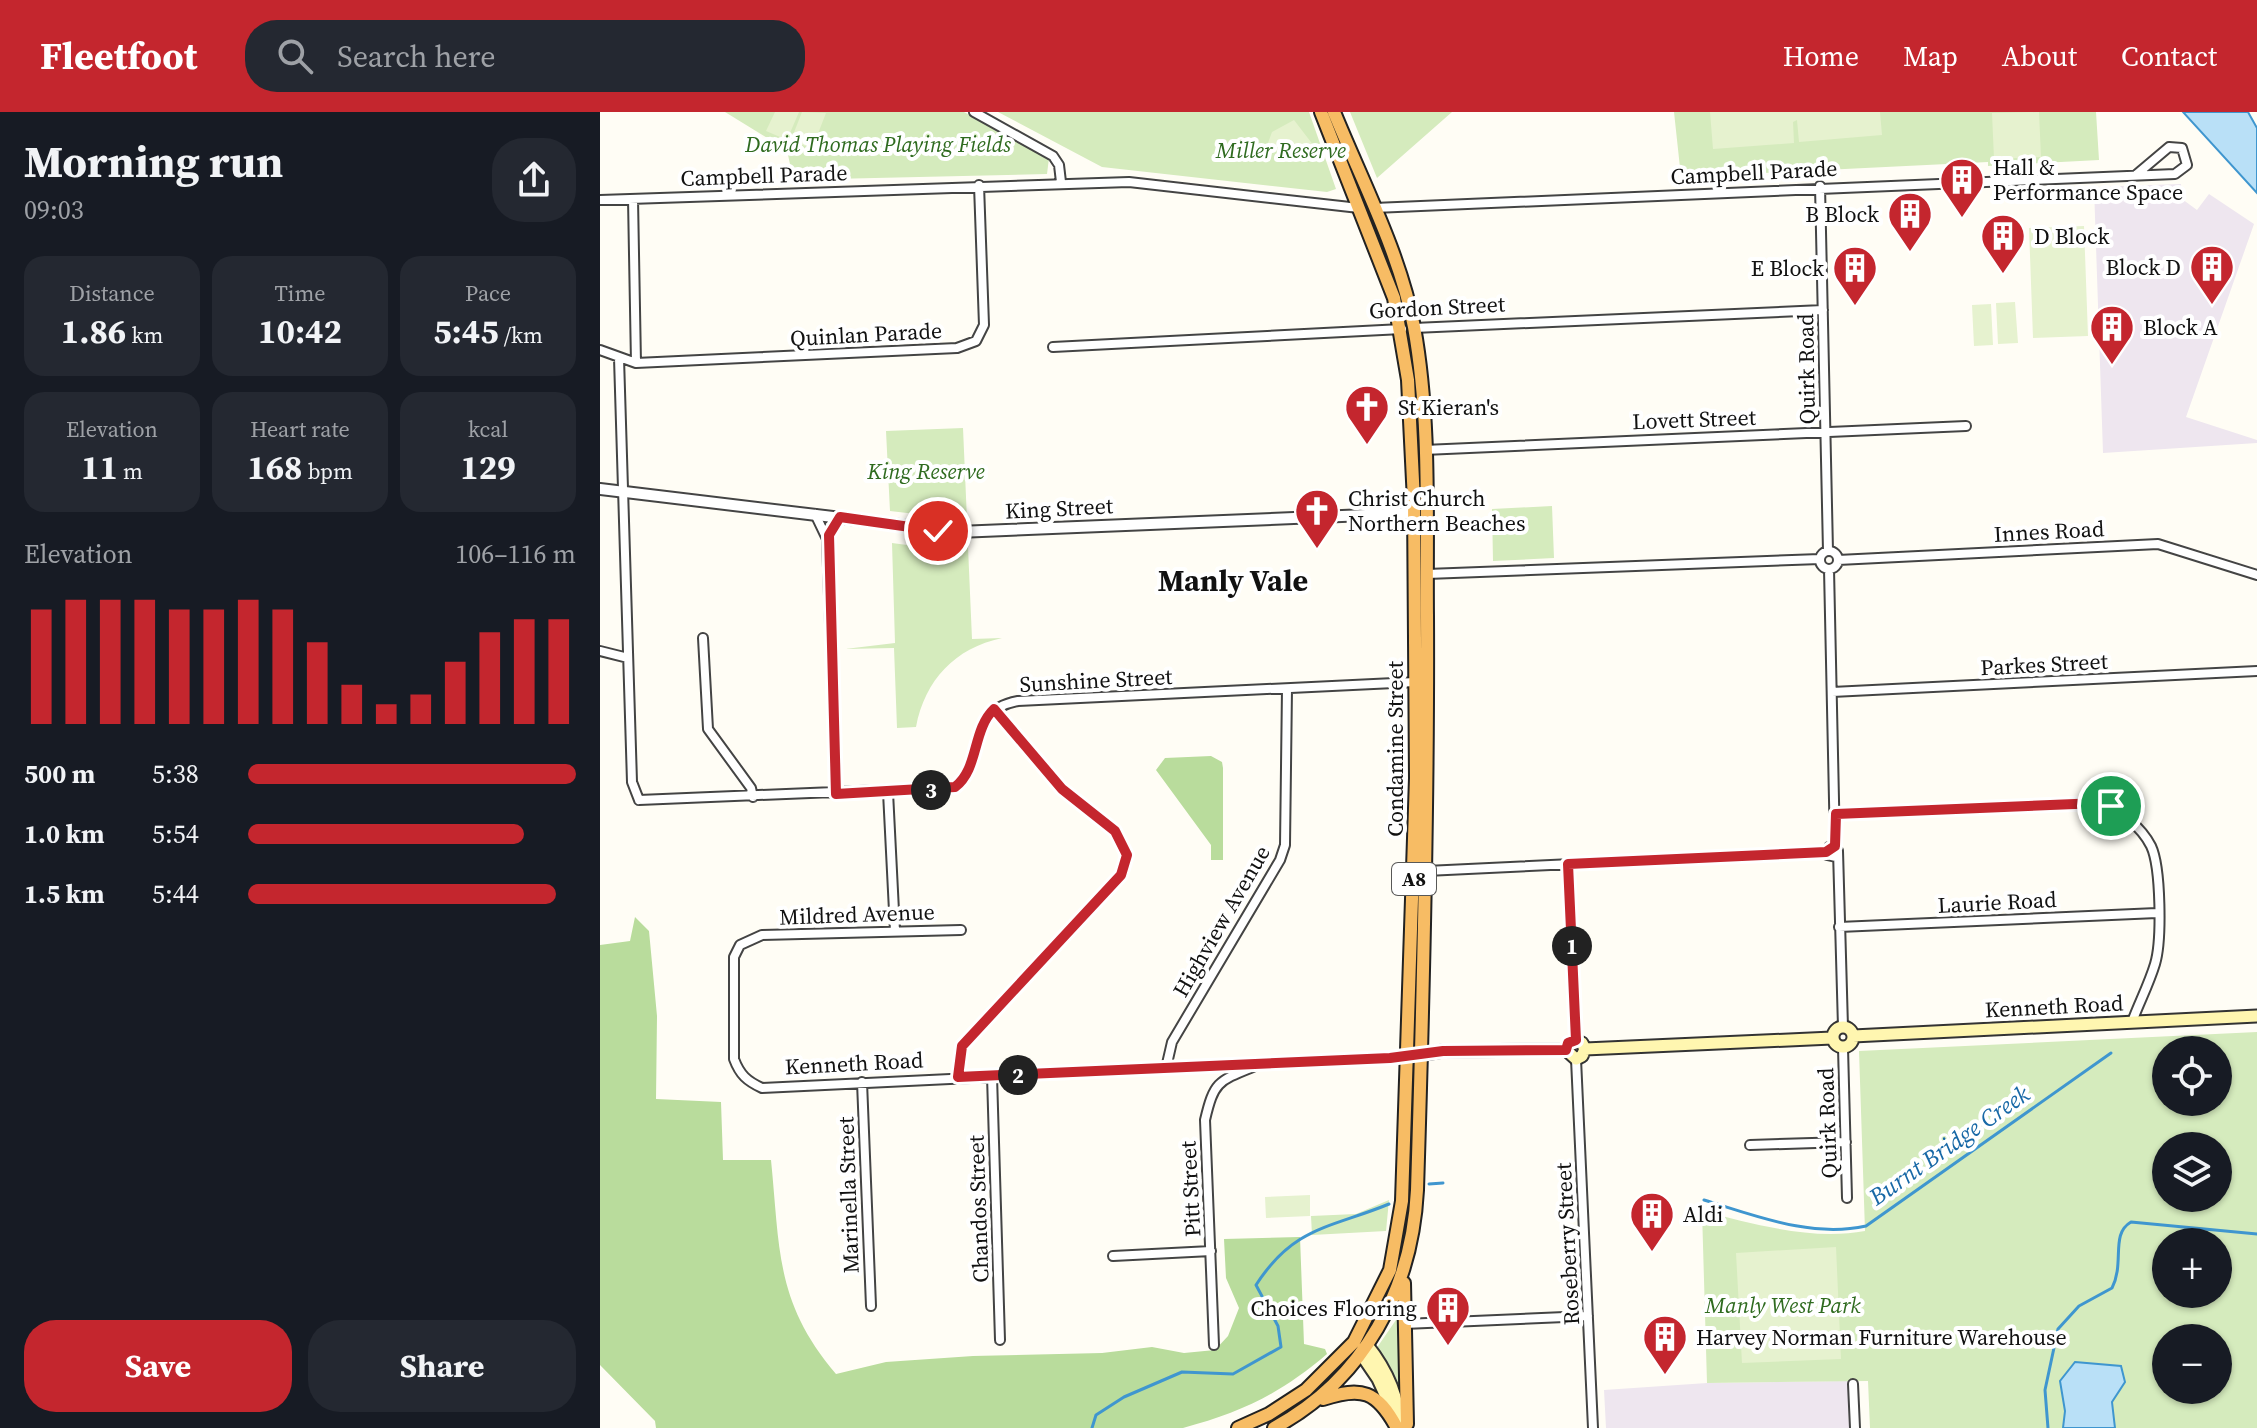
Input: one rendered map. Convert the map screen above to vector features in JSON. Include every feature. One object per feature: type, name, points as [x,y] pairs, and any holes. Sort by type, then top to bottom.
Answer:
[{"type":"highway","name":"Condamine Street","points":[[1321,112],[1395,264],[1408,328],[1424,450],[1415,682],[1417,1176],[1414,1232],[1405,1271]]},
{"type":"highway","name":"Condamine Street","points":[[1334,112],[1366,208]]},
{"type":"highway","name":"Condamine Street","points":[[1361,1347],[1390,1270],[1402,1201],[1415,1056],[1426,871],[1427,574],[1408,380],[1408,328]]},
{"type":"highway","points":[[1400,1428],[1407,1402],[1405,1271]]},
{"type":"highway","name":"A8","points":[[1274,1428],[1315,1402],[1361,1347],[1389,1309],[1405,1271]]},
{"type":"highway","name":"A8","points":[[1238,1428],[1269,1414],[1306,1390],[1361,1347]]},
{"type":"highway","points":[[1315,1402],[1352,1391],[1367,1393],[1387,1409],[1400,1428]]},
{"type":"main road","name":"Kenneth Road","points":[[1848,1031],[2257,1016]]},
{"type":"main road","points":[[1837,1029],[1848,1031],[1851,1044],[1843,1048],[1837,1046],[1832,1038],[1837,1029]]},
{"type":"main road","points":[[1580,1044],[1582,1056],[1576,1059],[1566,1050],[1568,1043],[1832,1038]]},
{"type":"main road","name":"Kenneth Road","points":[[1415,1056],[1443,1051],[1566,1050]]},
{"type":"main road","points":[[1361,1347],[1400,1428]]},
{"type":"street","points":[[974,112],[1053,156],[1059,165],[1061,182]]},
{"type":"street","name":"Campbell Parade","points":[[600,200],[1129,182],[1366,208],[1820,186],[2175,174],[2182,172],[2187,156],[2182,148],[2163,151],[2137,174]]},
{"type":"street","name":"Quinlan Parade","points":[[600,350],[636,363],[957,348],[976,341],[984,325],[979,185]]},
{"type":"street","name":"Quirk Road","points":[[1820,186],[1828,551]]},
{"type":"street","points":[[633,199],[636,363]]},
{"type":"street","name":"Gordon Street","points":[[1053,347],[1823,310]]},
{"type":"street","points":[[600,651],[628,658],[619,358]]},
{"type":"street","name":"Lovett Street","points":[[1424,450],[1966,426]]},
{"type":"street","name":"King Street","points":[[600,489],[622,494],[967,532],[1420,513]]},
{"type":"street","points":[[815,513],[827,539],[836,794]]},
{"type":"street","points":[[827,539],[840,517]]},
{"type":"street","name":"Innes Road","points":[[1838,560],[2158,544],[2257,575]]},
{"type":"street","points":[[1427,574],[1820,559],[1828,551],[1834,552],[1838,560],[1829,569],[1836,814],[1830,857],[1836,857],[1848,1031]]},
{"type":"street","points":[[1820,559],[1821,565],[1829,569]]},
{"type":"street","points":[[703,638],[708,729],[751,788],[753,797]]},
{"type":"street","name":"Sunshine Street","points":[[628,658],[632,782],[638,804],[946,789],[961,783],[982,725],[994,709],[1018,701],[1415,682]]},
{"type":"street","name":"Parkes Street","points":[[1832,692],[2257,671]]},
{"type":"street","name":"Highview Avenue","points":[[1166,1068],[1167,1052],[1172,1042],[1280,860],[1285,845],[1287,689]]},
{"type":"street","points":[[958,1077],[962,1046],[1121,875],[1127,855],[1115,831],[1062,789],[994,709]]},
{"type":"street","points":[[888,792],[895,931]]},
{"type":"street","points":[[1836,814],[2099,803],[2111,806],[2149,842],[2155,856],[2155,963],[2132,1022]]},
{"type":"street","points":[[1426,871],[1830,849]]},
{"type":"street","points":[[1568,864],[1580,1044]]},
{"type":"street","name":"Laurie Road","points":[[1839,927],[2157,913]]},
{"type":"street","name":"Mildred Avenue","points":[[739,1071],[734,1059],[734,957],[740,945],[762,935],[961,930]]},
{"type":"street","name":"Quirk Road","points":[[1843,1048],[1847,1198]]},
{"type":"street","name":"Kenneth Road","points":[[739,1071],[748,1082],[762,1088],[1415,1056]]},
{"type":"street","name":"Roseberry Street","points":[[1576,1059],[1593,1428]]},
{"type":"street","name":"Pitt Street","points":[[1214,1345],[1205,1120],[1215,1087],[1225,1076],[1261,1063]]},
{"type":"street","name":"Chandos Street","points":[[992,1076],[1000,1340]]},
{"type":"street","name":"Marinella Street","points":[[862,1082],[871,1306]]},
{"type":"street","points":[[1750,1145],[1846,1142]]},
{"type":"street","points":[[1113,1256],[1211,1251]]},
{"type":"street","points":[[1404,1324],[1588,1316]]},
{"type":"street","points":[[1853,1384],[1855,1428]]},
{"type":"shaded area","points":[[2181,184],[2182,199],[2197,210],[2209,194],[2254,224],[2186,417],[2257,440],[2257,443],[2103,453],[2094,187]]},
{"type":"shaded area","points":[[1848,1381],[1849,1428],[1606,1428],[1604,1390],[1707,1383]]},
{"type":"green space","name":"David Thomas Playing Fields","points":[[725,112],[964,112],[1049,158],[1047,174],[831,179],[791,169],[787,150]]},
{"type":"green space","points":[[775,112],[799,112],[787,140],[766,131]]},
{"type":"green space","points":[[802,112],[826,113],[812,149],[791,140]]},
{"type":"green space","name":"Miller Reserve","points":[[998,112],[1309,112],[1336,189],[1327,192],[1102,167]]},
{"type":"green space","points":[[1350,112],[1452,112],[1377,178]]},
{"type":"green space","points":[[1674,112],[2096,112],[2099,160],[1988,166],[1988,162],[1681,177]]},
{"type":"green space","points":[[1710,112],[1880,112],[1882,135],[1799,142],[1797,120],[1793,122],[1794,143],[1713,149]]},
{"type":"green space","points":[[2039,112],[2041,157],[1994,159],[1992,113]]},
{"type":"green space","points":[[1294,120],[1317,150],[1302,159],[1290,148],[1275,152],[1268,143],[1272,132]]},
{"type":"green space","points":[[2084,226],[2088,336],[2033,338],[2029,228]]},
{"type":"green space","points":[[2015,302],[2018,343],[1998,344],[1996,303]]},
{"type":"green space","points":[[1991,304],[1993,345],[1974,346],[1972,305]]},
{"type":"green space","name":"King Reserve","points":[[963,428],[967,520],[890,511],[886,431]]},
{"type":"green space","points":[[1552,506],[1554,558],[1493,561],[1492,509]]},
{"type":"green space","points":[[892,543],[937,549],[968,547],[972,639],[1002,638],[970,650],[945,669],[927,695],[916,727],[897,728],[894,648],[845,649],[895,643]]},
{"type":"green space","points":[[1211,756],[1222,762],[1223,768],[1223,860],[1211,860],[1211,845],[1156,770],[1165,758]]},
{"type":"green space","points":[[635,917],[649,931],[657,1016],[656,1099],[721,1102],[723,1160],[771,1160],[779,1248],[791,1298],[801,1323],[836,1374],[886,1362],[973,1356],[1102,1353],[1152,1347],[1184,1353],[1215,1350],[1228,1336],[1239,1308],[1226,1278],[1224,1239],[1300,1237],[1304,1344],[1325,1349],[1327,1354],[1260,1400],[1183,1428],[656,1428],[655,1421],[600,1365],[600,945],[630,941]]},
{"type":"green space","name":"Manly West Park","points":[[2257,1032],[2257,1428],[1870,1428],[1868,1381],[1707,1383],[1702,1211],[1762,1226],[1804,1232],[1845,1234],[1865,1231],[1859,1051],[2152,1037],[2152,1116],[2232,1116],[2232,1036],[2173,1036]]},
{"type":"green space","points":[[1310,1195],[1310,1216],[1266,1218],[1265,1197]]},
{"type":"green space","points":[[1389,1200],[1386,1231],[1312,1235],[1311,1216],[1356,1214]]},
{"type":"green space","name":"Manly West Park","points":[[1836,1247],[1841,1359],[1742,1363],[1736,1253]]},
{"type":"green space","points":[[1398,1317],[1401,1327],[1402,1391],[1398,1391],[1376,1349]]},
{"type":"water","points":[[2183,112],[2248,112],[2257,128],[2257,193]]},
{"type":"water","points":[[2075,1362],[2121,1366],[2125,1382],[2112,1402],[2115,1428],[2063,1428],[2065,1411],[2060,1381]]},
{"type":"waterway","name":"Burnt Bridge Creek","points":[[1704,1200],[1784,1224],[1825,1229],[1866,1226],[2111,1053]]},
{"type":"waterway","name":"Burnt Bridge Creek","points":[[1429,1184],[1443,1183]]},
{"type":"waterway","name":"Burnt Bridge Creek","points":[[1092,1428],[1096,1415],[1124,1397],[1182,1372],[1233,1374],[1281,1347],[1278,1326],[1256,1285],[1270,1266],[1299,1240],[1315,1231],[1389,1204]]},
{"type":"waterway","points":[[2048,1428],[2045,1390],[2058,1329],[2079,1306],[2112,1288],[2118,1269],[2119,1242],[2125,1227],[2131,1222],[2257,1234]]},
{"type":"place","name":"Hall & Performance Space","points":[[1962,219]]},
{"type":"place","name":"B Block","points":[[1910,253]]},
{"type":"place","name":"D Block","points":[[2003,275]]},
{"type":"place","name":"Block D","points":[[2212,306]]},
{"type":"place","name":"E Block","points":[[1855,307]]},
{"type":"place","name":"Block A","points":[[2112,366]]},
{"type":"place","name":"St Kieran's","points":[[1367,446]]},
{"type":"place","name":"Christ Church Northern Beaches","points":[[1317,550]]},
{"type":"place","name":"Aldi","points":[[1652,1253]]},
{"type":"place","name":"Choices Flooring","points":[[1448,1347]]},
{"type":"place","name":"Harvey Norman Furniture Warehouse","points":[[1665,1376]]},
{"type":"district","name":"Manly Vale","points":[[1233,580]]},
{"type":"route","points":[[938,531],[840,517],[827,539],[836,794],[955,787],[967,774],[977,737],[994,709],[1062,789],[1115,831],[1127,855],[1121,875],[962,1046],[958,1077],[1390,1058],[1443,1051],[1566,1050],[1568,1043],[1576,1040],[1568,864],[1826,852],[1829,847],[1835,846],[1836,814],[2099,803],[2111,806]]}]
